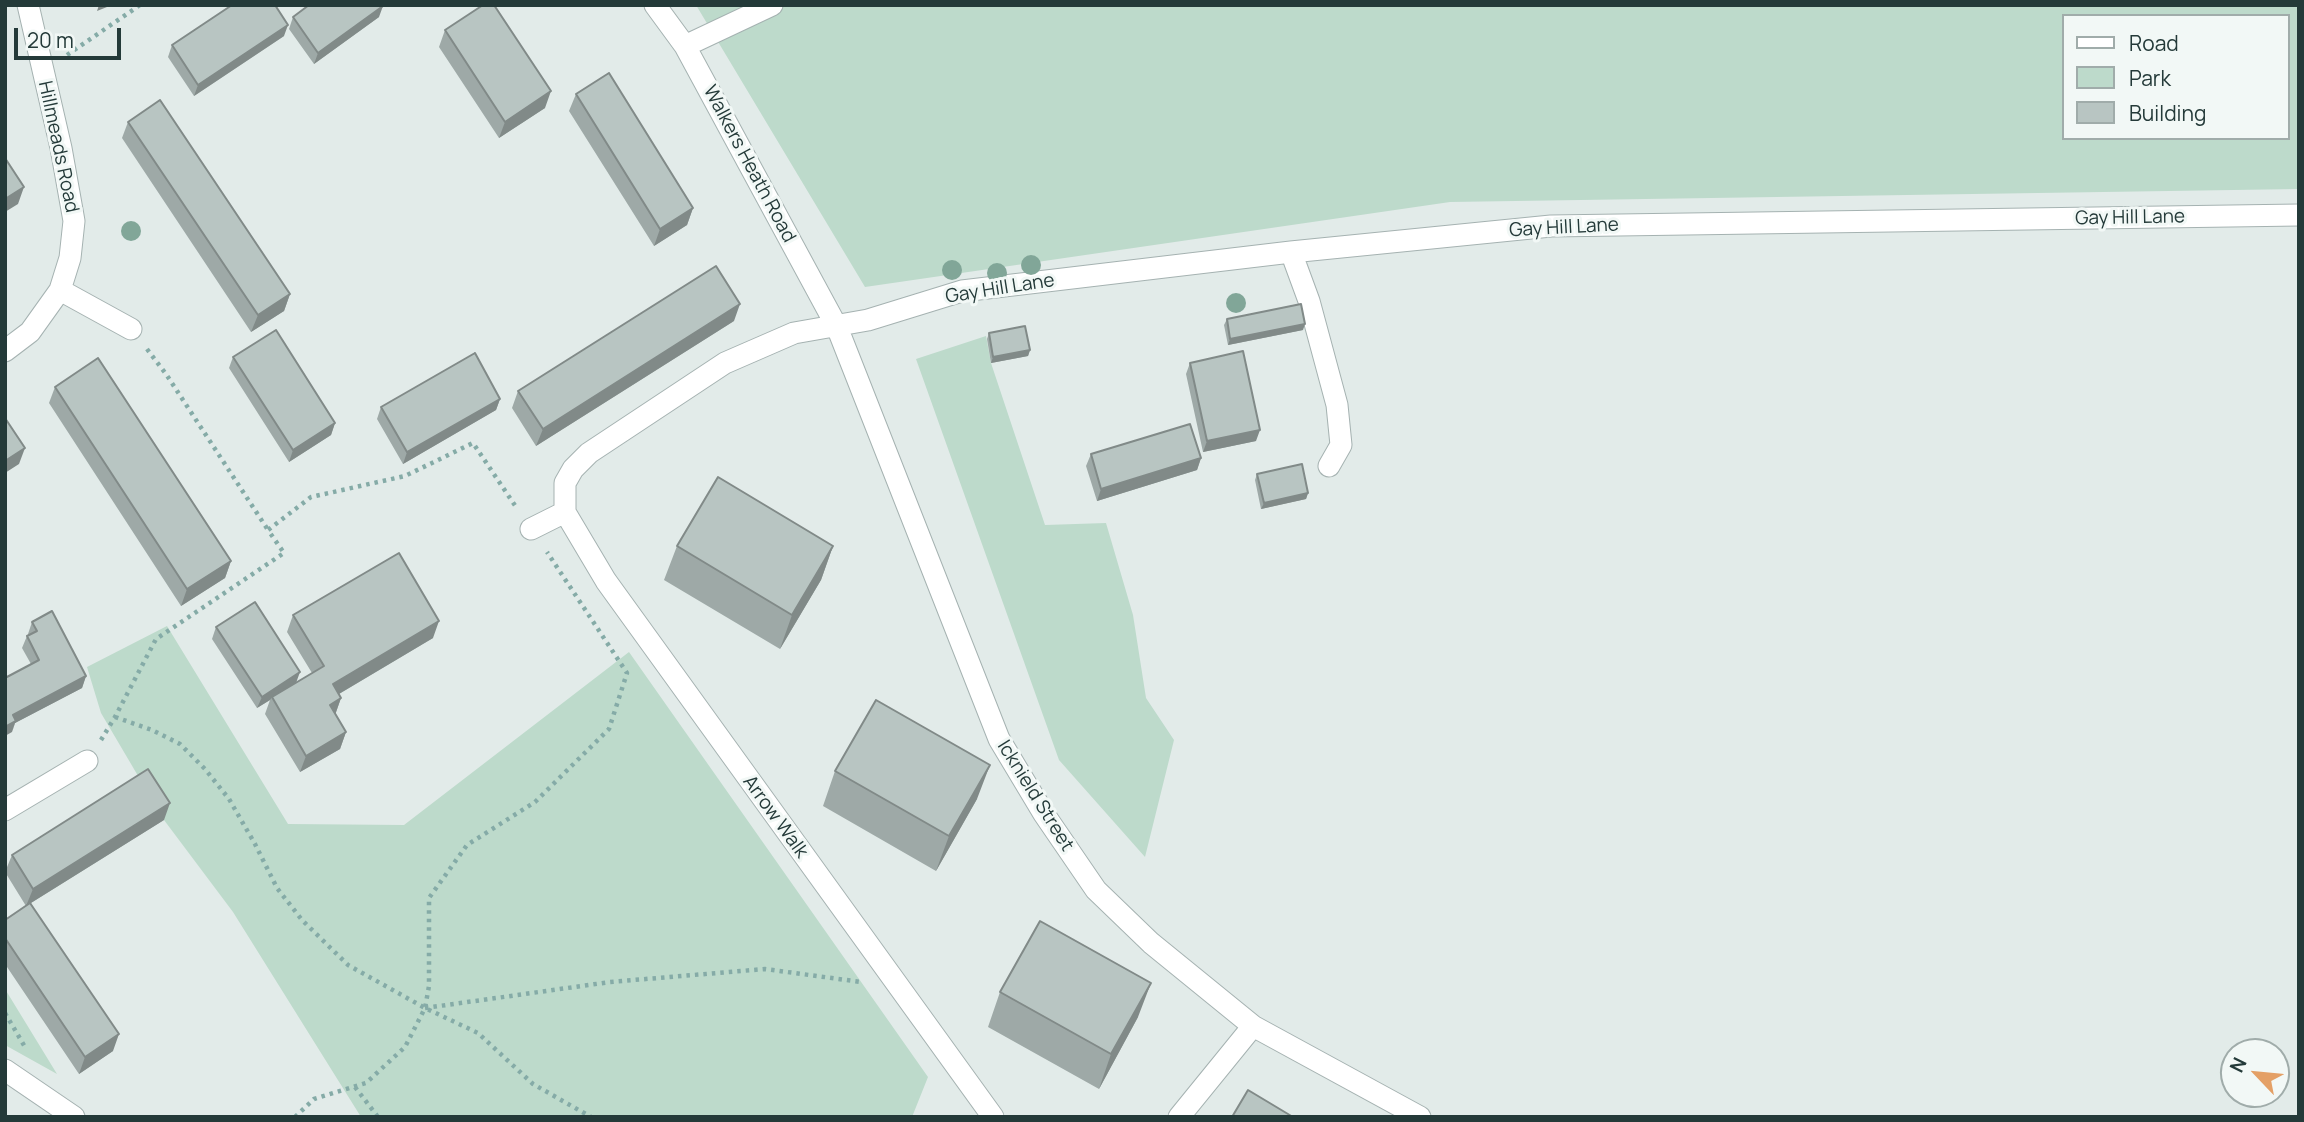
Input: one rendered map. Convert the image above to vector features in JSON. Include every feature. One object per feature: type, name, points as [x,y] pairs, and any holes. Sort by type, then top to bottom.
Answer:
[{"type":"street","name":"Hillmeads Road","points":[[5,351],[30,332],[60,290],[70,258],[74,221],[61,148],[28,5]]},
{"type":"street","name":"Walkers Heath Road","points":[[655,5],[685,46],[837,327]]},
{"type":"street","points":[[685,46],[772,5]]},
{"type":"street","name":"Gay Hill Lane","points":[[837,327],[962,291],[1291,252],[1551,226],[2299,215]]},
{"type":"street","points":[[1291,252],[1309,301],[1336,405],[1341,444],[1328,466]]},
{"type":"street","points":[[60,290],[131,329]]},
{"type":"street","points":[[531,529],[565,512],[565,483],[573,469],[589,453],[725,363],[794,333],[837,327]]},
{"type":"street","name":"Icknield Street","points":[[837,327],[999,739],[1044,814],[1096,890],[1151,943],[1252,1026],[1420,1117]]},
{"type":"street","name":"Arrow Walk","points":[[565,512],[607,581],[993,1117]]},
{"type":"street","points":[[5,810],[87,761]]},
{"type":"street","points":[[1179,1117],[1252,1026]]},
{"type":"street","points":[[5,1070],[74,1117]]},
{"type":"path","points":[[43,71],[141,5]]},
{"type":"path","points":[[87,761],[115,717],[156,639],[284,553],[166,374],[131,329]]},
{"type":"path","points":[[268,530],[312,497],[405,476],[473,443],[627,673],[609,729],[535,802],[467,845],[429,898],[429,986],[425,1008],[405,1047],[366,1083],[314,1099],[295,1117]]},
{"type":"path","points":[[115,717],[152,730],[180,744],[205,769],[229,799],[277,888],[302,920],[348,965],[425,1008],[478,1033],[533,1084],[591,1117]]},
{"type":"path","points":[[425,1008],[611,982],[765,969],[900,988]]},
{"type":"path","points":[[355,1087],[378,1117]]},
{"type":"green space","points":[[696,5],[2299,5],[2299,189],[1450,202],[865,287]]},
{"type":"green space","points":[[986,336],[991,363],[1045,525],[1106,523],[1133,615],[1146,698],[1174,740],[1145,857],[1059,760],[916,359]]},
{"type":"green space","points":[[167,626],[288,824],[404,825],[629,652],[928,1077],[912,1117],[361,1117],[233,912],[164,820],[101,713],[87,667]]},
{"type":"green space","points":[[5,989],[57,1074],[5,1045]]},
{"type":"building","points":[[232,5],[275,5],[288,25],[198,85],[172,45]]},
{"type":"building","points":[[309,5],[383,6],[318,53],[293,17]]},
{"type":"building","points":[[483,5],[494,5],[551,91],[505,122],[445,30]]},
{"type":"building","points":[[609,73],[693,208],[660,229],[576,94]]},
{"type":"building","points":[[160,100],[290,294],[258,315],[128,122]]},
{"type":"building","points":[[5,158],[24,187],[5,199]]},
{"type":"building","points":[[716,266],[740,304],[543,429],[518,391]]},
{"type":"building","points":[[1301,304],[1305,324],[1230,339],[1227,319]]},
{"type":"building","points":[[1025,326],[1030,350],[993,357],[989,333]]},
{"type":"building","points":[[276,330],[335,423],[293,450],[233,357]]},
{"type":"building","points":[[1243,351],[1260,430],[1207,441],[1190,363]]},
{"type":"building","points":[[475,353],[500,399],[407,452],[381,407]]},
{"type":"building","points":[[98,358],[231,561],[187,589],[55,387]]},
{"type":"building","points":[[5,418],[25,448],[5,461]]},
{"type":"building","points":[[1190,424],[1201,458],[1101,489],[1091,454]]},
{"type":"building","points":[[1302,464],[1308,493],[1264,503],[1257,474]]},
{"type":"building","points":[[718,477],[833,546],[792,615],[677,546]]},
{"type":"building","points":[[399,553],[439,621],[333,684],[341,698],[330,705],[346,732],[306,756],[272,697],[324,666],[293,615]]},
{"type":"building","points":[[255,602],[300,672],[262,697],[216,627]]},
{"type":"building","points":[[52,611],[86,676],[13,715],[16,721],[5,727],[5,678],[39,660],[27,636],[37,631],[32,622]]},
{"type":"building","points":[[876,700],[990,765],[949,836],[835,771]]},
{"type":"building","points":[[148,769],[170,803],[33,889],[12,855]]},
{"type":"building","points":[[30,903],[119,1034],[85,1057],[5,938],[5,920]]},
{"type":"building","points":[[1040,921],[1151,983],[1111,1054],[1000,992]]},
{"type":"building","points":[[1248,1090],[1293,1117],[1232,1117]]}]
